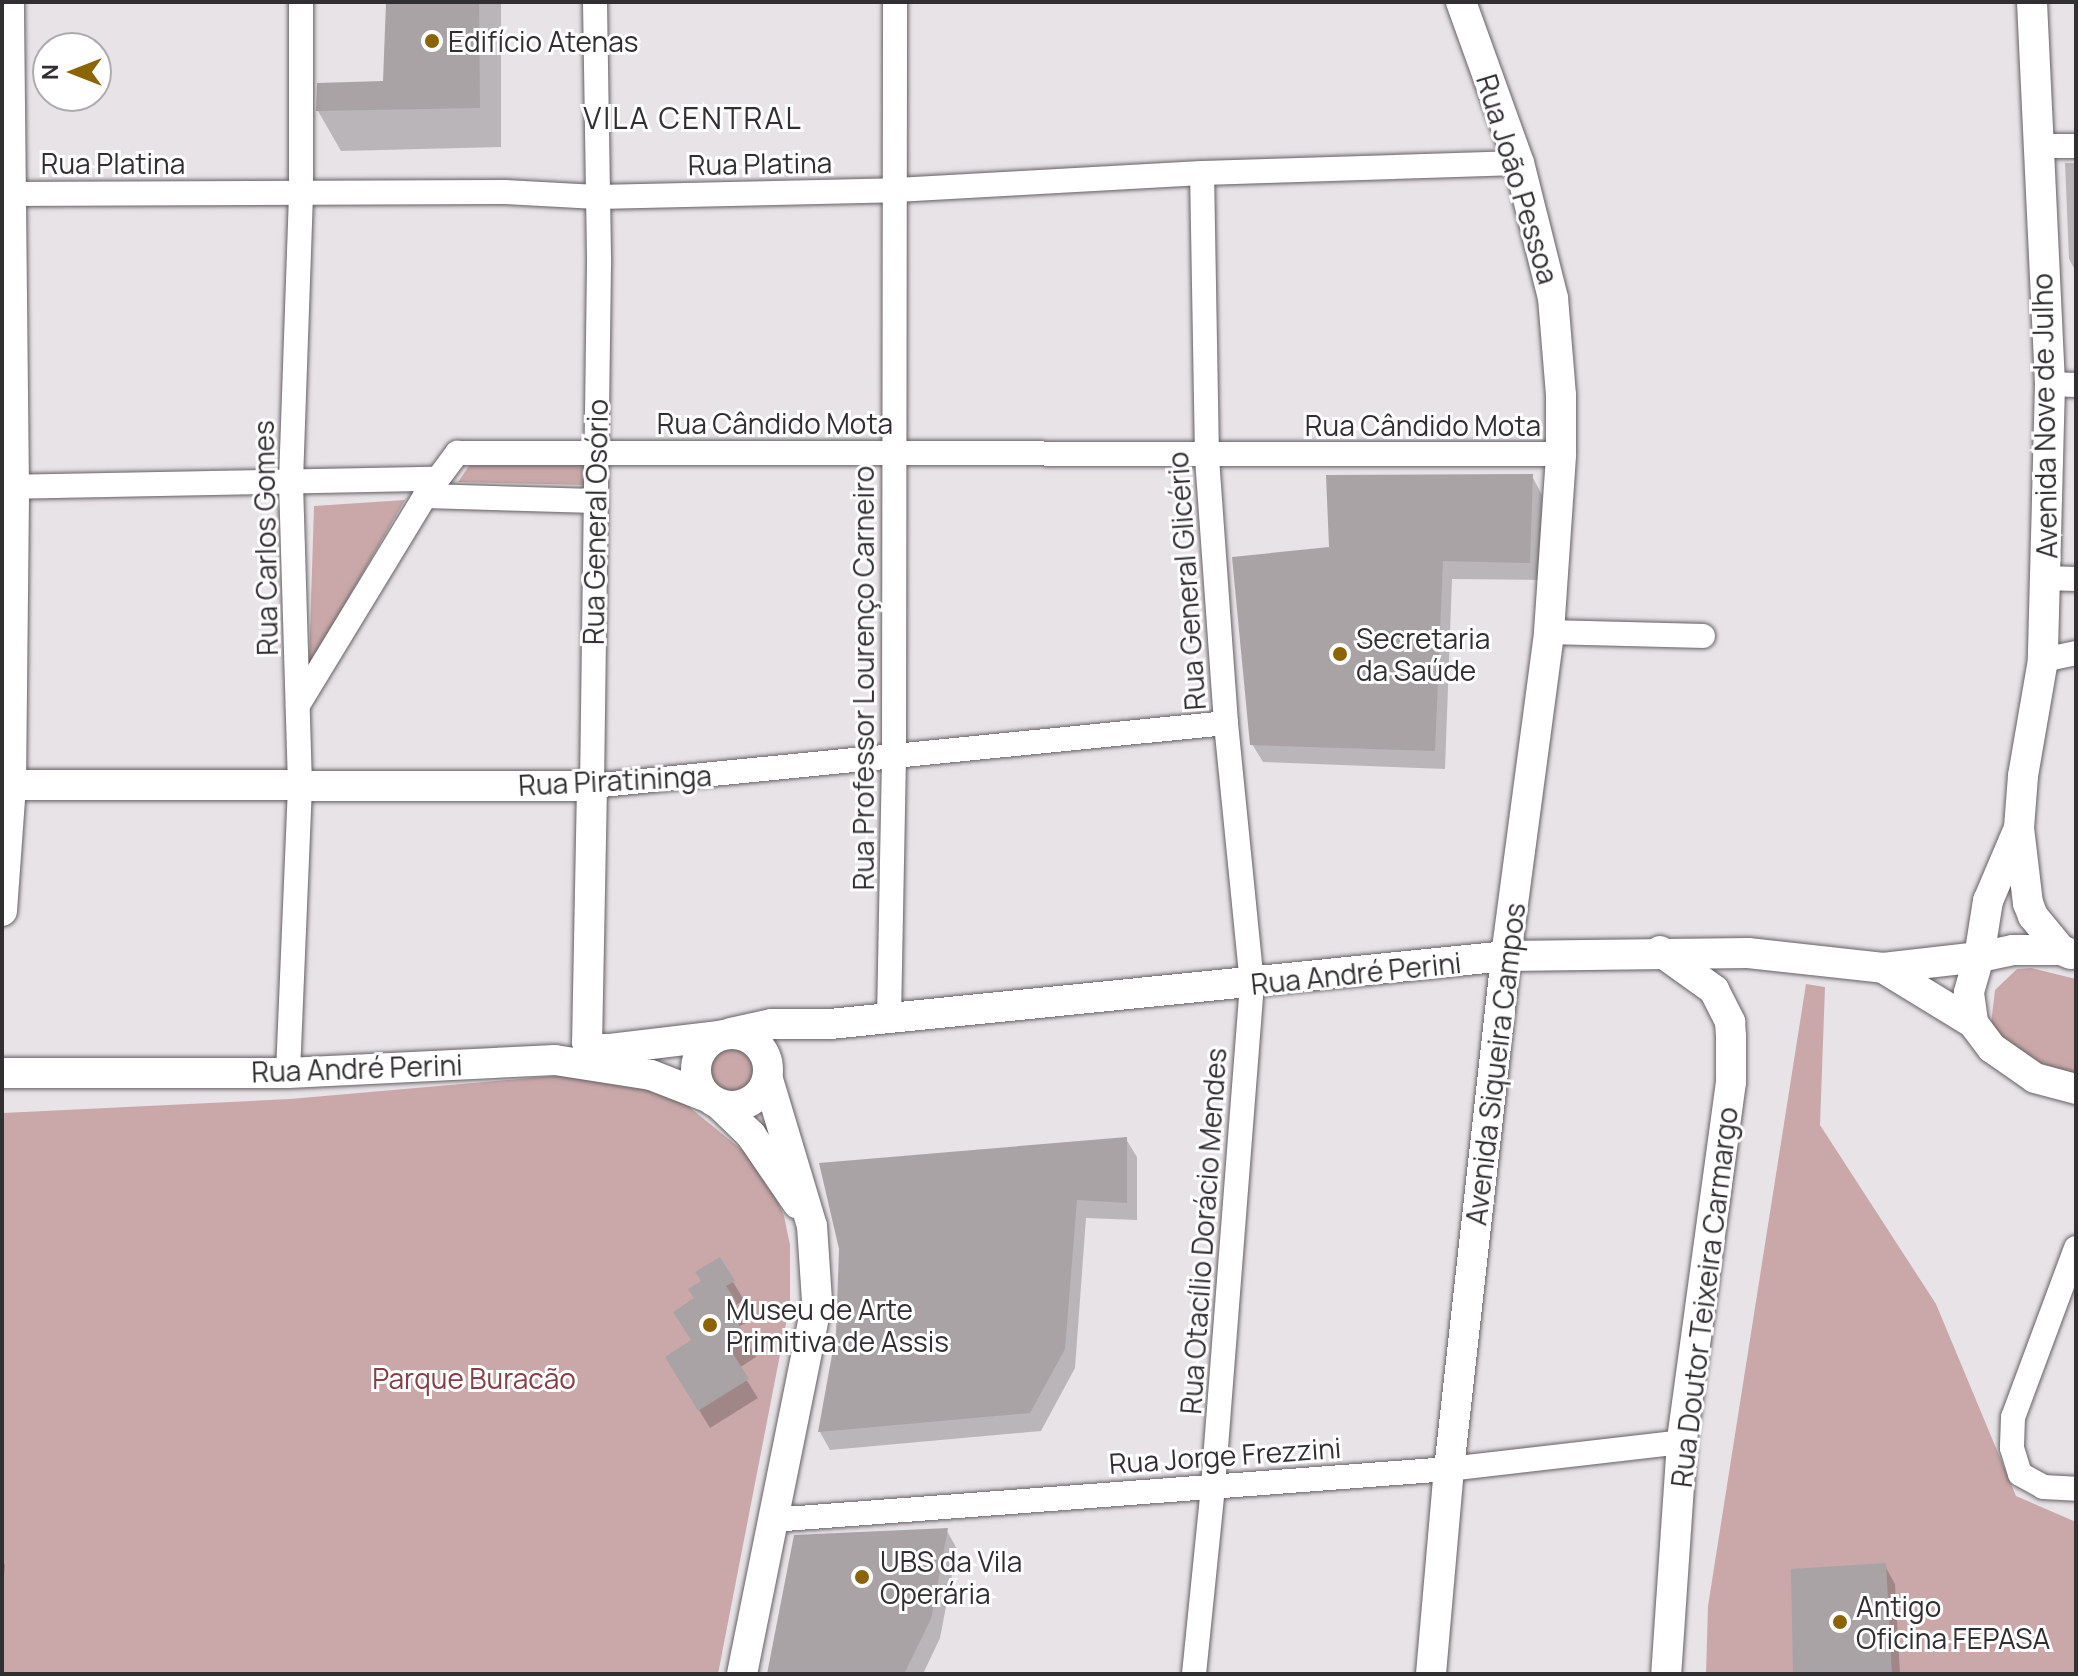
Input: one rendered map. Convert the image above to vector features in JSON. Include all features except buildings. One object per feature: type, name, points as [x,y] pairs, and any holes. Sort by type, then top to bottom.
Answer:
[{"type":"main road","points":[[2,911],[6,785],[9,2]]},
{"type":"main road","name":"Rua João Pessoa","points":[[1461,2],[1519,163],[1553,298],[1561,395],[1561,454]]},
{"type":"main road","name":"Avenida Nove de Julho","points":[[2032,2],[2037,146],[2063,385],[2046,578],[2043,660],[2023,776],[2019,828],[2028,903],[2033,916],[2069,954]]},
{"type":"main road","name":"Avenida Siqueira Campos","points":[[1431,1674],[1449,1469],[1506,956],[1549,632],[1561,454]]},
{"type":"main road","name":"Rua Piratininga","points":[[6,785],[592,786]]},
{"type":"main road","name":"Rua General Osório","points":[[587,1042],[592,786]]},
{"type":"main road","name":"Avenida Nove de Julho","points":[[1973,1023],[1969,993],[1990,894],[2019,828]]},
{"type":"main road","name":"Rua André Perini","points":[[587,1042],[594,1049],[610,1049],[724,1035],[772,1024],[830,1024],[1252,984],[1506,956],[1660,951],[1748,953],[1883,968],[2013,950],[2069,954]]},
{"type":"main road","name":"Rua Doutor Teixeira Carmargo","points":[[1660,951],[1714,990],[1730,1022],[1731,1036],[1731,1082],[1682,1442],[1666,1674]]},
{"type":"main road","name":"Rua André Perini","points":[[1883,968],[1973,1023],[1977,1032],[2009,1064],[2035,1078],[2076,1089]]},
{"type":"main road","name":"Rua André Perini","points":[[768,1074],[790,1044],[830,1024]]},
{"type":"main road","points":[[742,1674],[814,1328],[818,1278],[812,1226],[758,1043],[745,1035],[724,1035],[705,1045],[695,1071],[698,1085],[751,1135],[812,1226]]},
{"type":"main road","name":"Rua André Perini","points":[[2,1073],[288,1073],[555,1060],[651,1075],[713,1101]]},
{"type":"main road","points":[[713,1101],[733,1107],[747,1104],[759,1096],[768,1074]]},
{"type":"street","name":"Rua Carlos Gomes","points":[[288,1073],[300,786],[291,481],[301,193],[301,2]]},
{"type":"street","name":"Rua General Osório","points":[[592,786],[596,501],[595,2]]},
{"type":"street","name":"Rua Professor Lourenço Carneiro","points":[[889,1018],[894,759],[895,2]]},
{"type":"street","points":[[2037,146],[2076,146]]},
{"type":"street","name":"Rua Platina","points":[[7,194],[505,192],[597,197],[896,190],[1202,173],[1519,163]]},
{"type":"street","name":"Rua General Glicério","points":[[1202,173],[1207,457],[1226,723],[1252,984]]},
{"type":"street","name":"Rua Cândido Mota","points":[[430,488],[457,453],[894,452],[1207,457],[1561,454]]},
{"type":"street","points":[[8,488],[291,481],[596,501]]},
{"type":"street","points":[[298,705],[430,488]]},
{"type":"street","points":[[2046,578],[2076,579]]},
{"type":"street","points":[[1549,632],[1703,636]]},
{"type":"street","points":[[2043,660],[2076,653]]},
{"type":"street","name":"Rua Piratininga","points":[[592,786],[894,759],[1226,723]]},
{"type":"street","name":"Rua Otacílio Dorácio Mendes","points":[[1194,1674],[1213,1486],[1252,984]]},
{"type":"street","points":[[2076,1248],[2013,1417],[2012,1448],[2020,1474],[2043,1487],[2076,1489]]},
{"type":"street","name":"Rua Jorge Frezzini","points":[[772,1520],[1449,1469],[1682,1442]]},
{"type":"green space","points":[[589,462],[590,485],[458,482],[471,463]]},
{"type":"green space","points":[[405,500],[309,666],[314,506]]},
{"type":"green space","points":[[2031,968],[2076,979],[2076,1082],[2062,1080],[2001,1039],[1991,1024],[1995,990],[2017,969]]},
{"type":"green space","points":[[1806,984],[1825,987],[1820,1125],[1936,1304],[2016,1496],[2076,1522],[2076,1674],[1706,1674],[1708,1606]]},
{"type":"green space","points":[[733,1044],[751,1051],[758,1069],[751,1087],[733,1094],[715,1087],[708,1069],[715,1051]]},
{"type":"green space","name":"Parque Buracão","points":[[576,1074],[636,1084],[683,1102],[747,1154],[772,1188],[784,1216],[790,1245],[790,1303],[718,1674],[2,1674],[3,1113],[290,1099]]},
{"type":"place","name":"Edifício Atenas","points":[[432,41]]},
{"type":"place","name":"Secretaria da Saúde","points":[[1340,654]]},
{"type":"place","name":"Museu de Arte Primitiva de Assis","points":[[710,1325]]},
{"type":"place","name":"UBS da Vila Operária","points":[[862,1577]]},
{"type":"place","name":"Antigo Oficina FEPASA","points":[[1840,1622]]},
{"type":"district","name":"VILA CENTRAL","points":[[693,118]]}]
